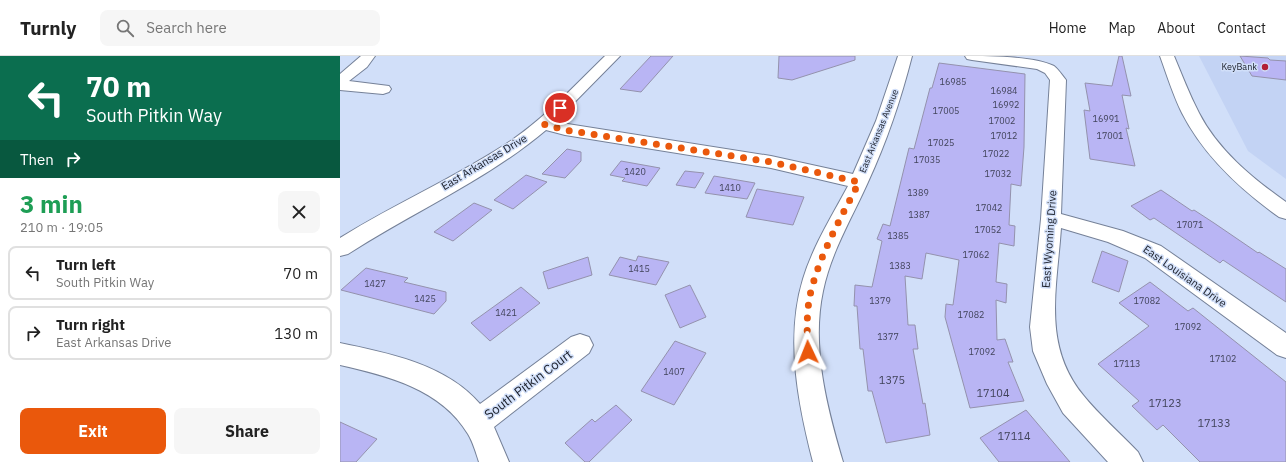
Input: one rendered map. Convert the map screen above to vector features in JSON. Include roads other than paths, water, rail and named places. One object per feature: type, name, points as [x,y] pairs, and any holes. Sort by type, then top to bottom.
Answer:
[{"type":"street","points":[[340,81],[362,64],[368,56]]},
{"type":"street","name":"East Arkansas Drive","points":[[340,248],[372,226],[492,160],[543,124],[613,56]]},
{"type":"street","name":"East Arkansas Avenue","points":[[828,462],[820,436],[810,374],[807,328],[811,293],[820,261],[859,182],[894,96],[905,56]]},
{"type":"street","name":"East Wyoming Drive","points":[[972,56],[1034,64],[1056,74],[1058,80],[1051,219],[1042,327],[1046,352],[1056,376],[1073,404],[1128,462]]},
{"type":"street","points":[[1167,56],[1194,120],[1207,140],[1246,181],[1286,212]]},
{"type":"street","points":[[340,85],[382,89]]},
{"type":"street","points":[[543,124],[565,130],[771,162],[859,182]]},
{"type":"street","name":"East Louisiana Drive","points":[[1051,219],[1107,232],[1131,241],[1153,252],[1286,347]]},
{"type":"street","name":"South Pitkin Court","points":[[477,423],[580,345]]},
{"type":"street","name":"South Pitkin Court","points":[[340,354],[398,368],[425,380],[456,398],[477,423],[494,462]]},
{"type":"place","name":"KeyBank","points":[[1265,67]]}]
